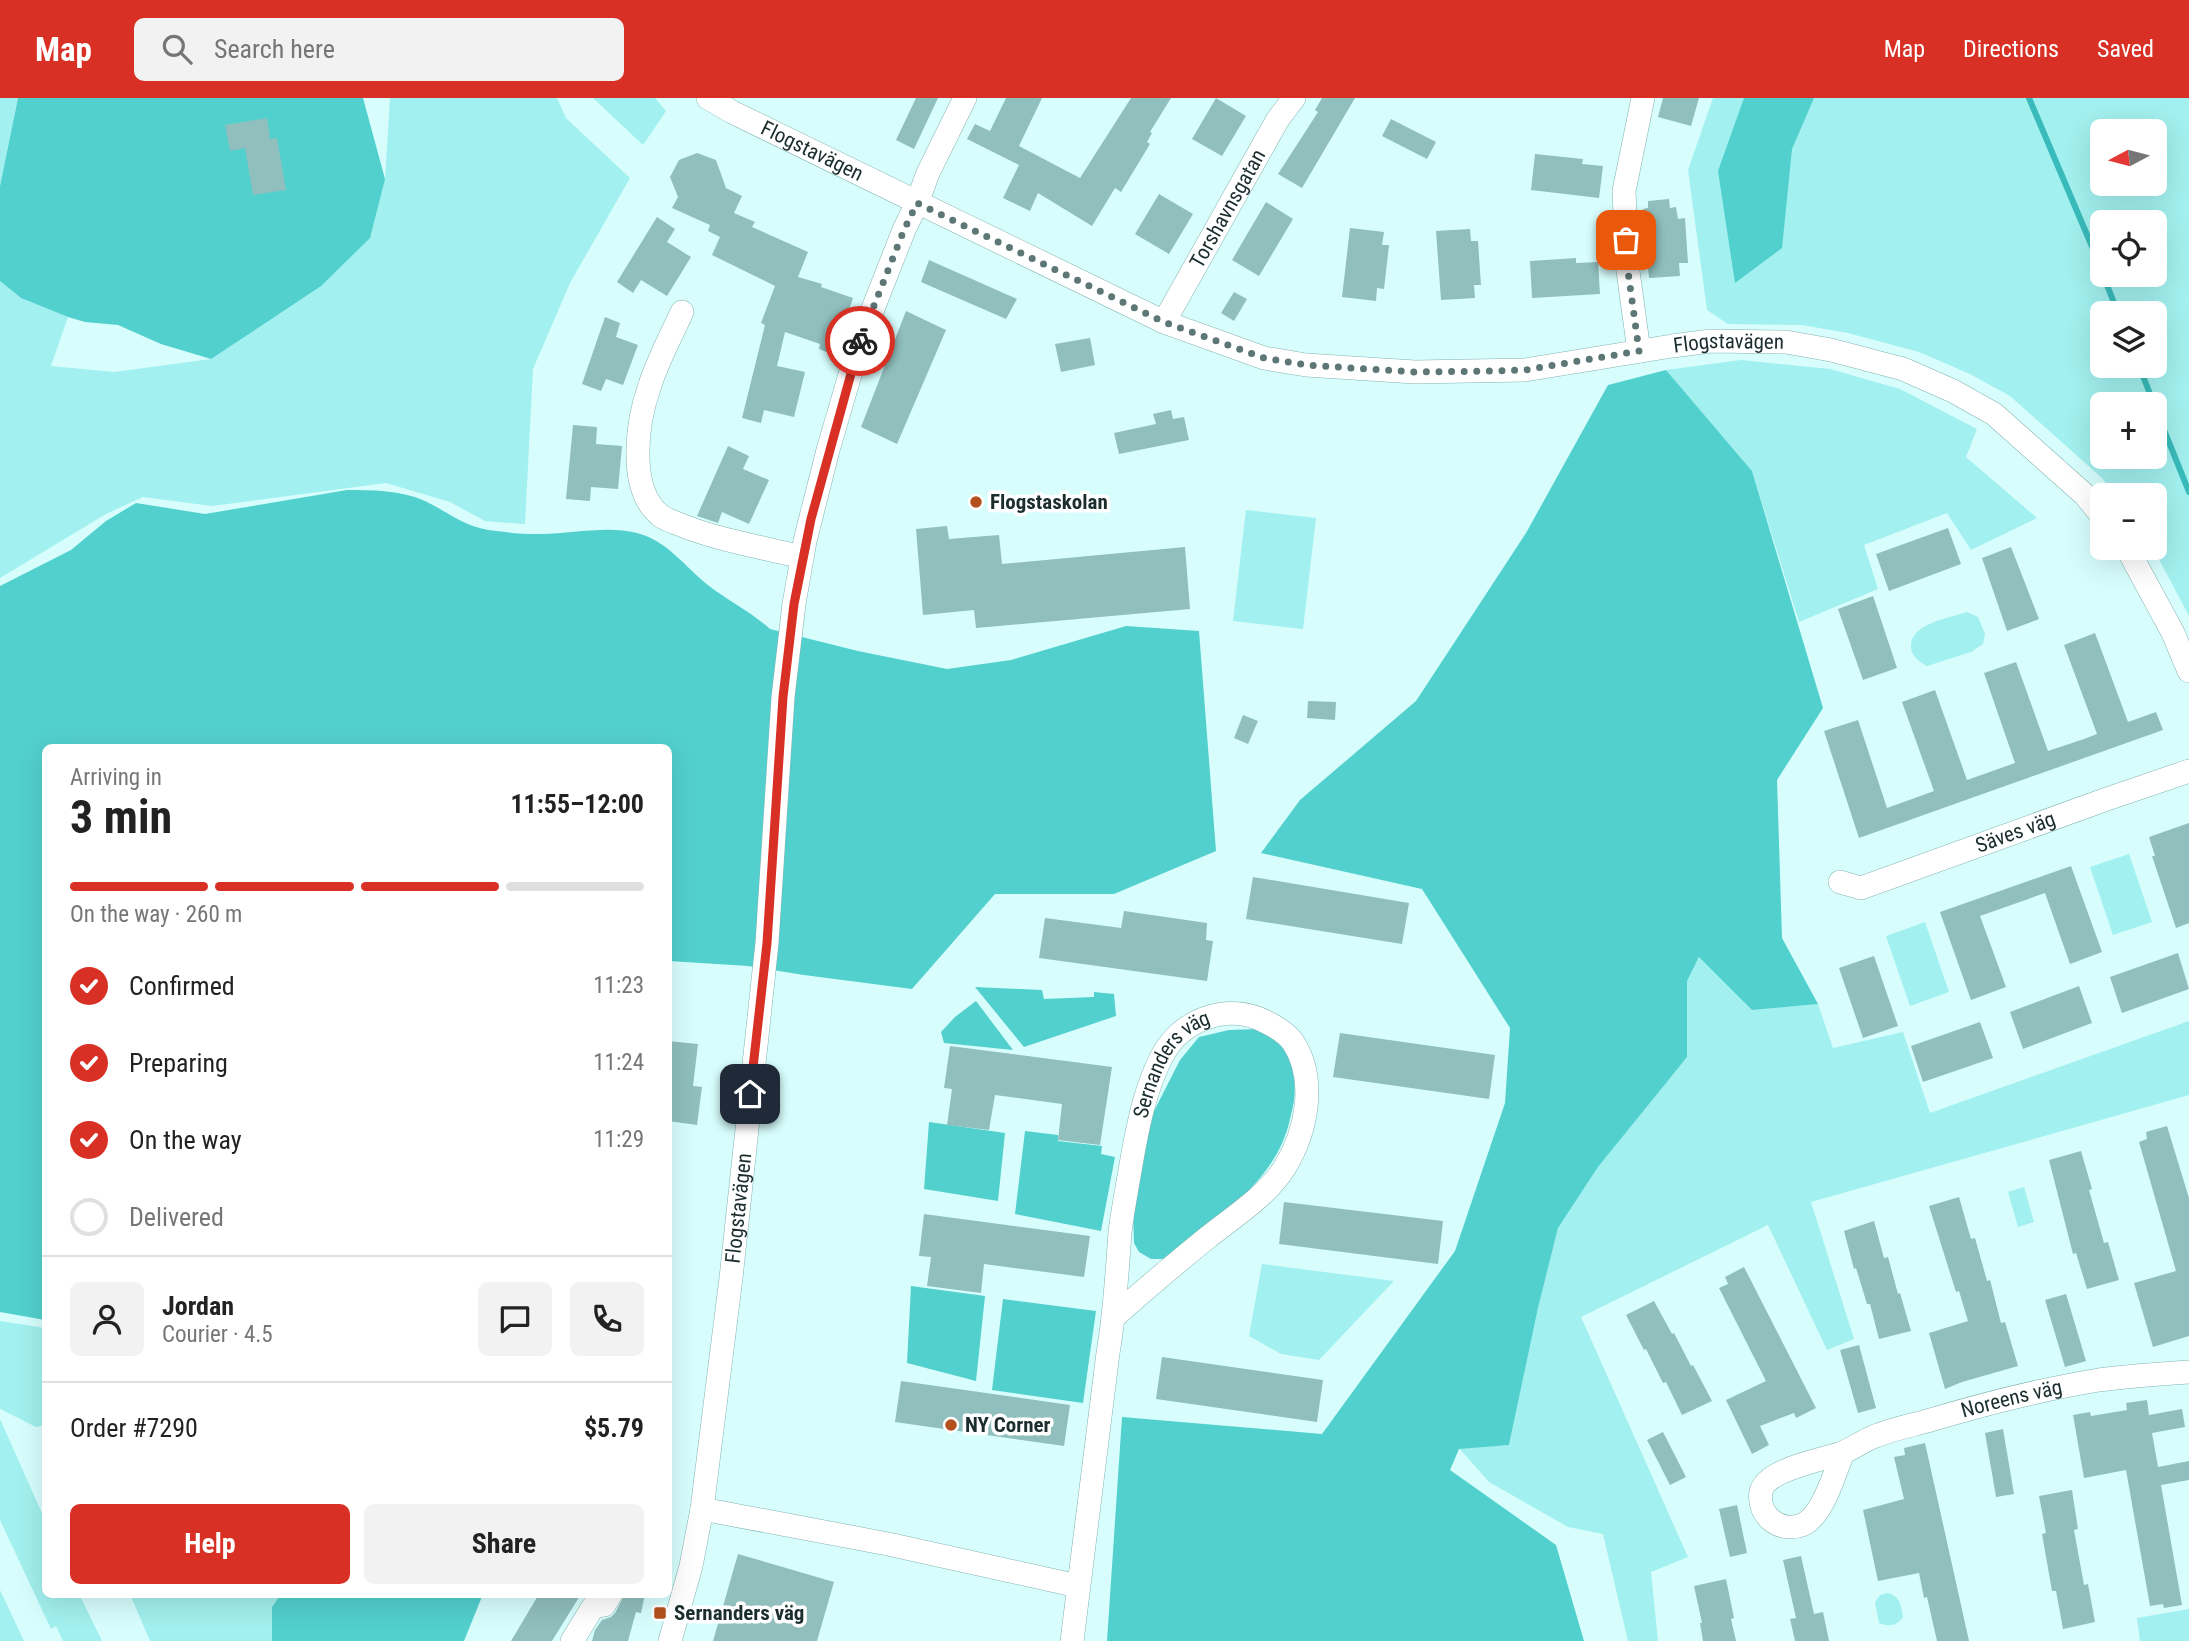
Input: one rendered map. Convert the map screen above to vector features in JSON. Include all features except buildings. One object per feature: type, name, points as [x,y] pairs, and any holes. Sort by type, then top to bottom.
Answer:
[{"type":"street","name":"Flogstavägen","points":[[708,98],[1164,322],[1264,358],[1306,365],[1415,372],[1525,370],[1711,341],[1786,342],[1831,350],[1903,369],[1953,391],[1994,414],[2090,501]]},
{"type":"street","points":[[917,203],[928,173],[965,98]]},
{"type":"street","name":"Torshavnsgatan","points":[[1164,322],[1278,119],[1294,98]]},
{"type":"street","points":[[1639,351],[1627,264],[1624,191],[1643,98]]},
{"type":"street","name":"Flogstavägen","points":[[670,1641],[691,1566],[702,1509],[731,1278],[767,943],[783,697],[794,604],[805,541],[859,345],[917,203]]},
{"type":"street","points":[[682,312],[649,387],[643,414],[638,465],[643,495],[661,516],[697,532],[789,554]]},
{"type":"street","points":[[2133,560],[2173,633],[2189,671]]},
{"type":"street","name":"Säves väg","points":[[1840,882],[1861,888],[2189,771]]},
{"type":"street","name":"Sernanders väg","points":[[1072,1641],[1114,1317],[1121,1230],[1140,1115],[1161,1057],[1184,1028],[1209,1016],[1235,1012],[1258,1017],[1292,1040],[1303,1066],[1307,1091],[1301,1135],[1284,1169],[1250,1205],[1158,1277],[1114,1317]]},
{"type":"street","name":"Noreens väg","points":[[1843,1453],[1873,1437],[1982,1405],[2100,1380],[2189,1372]]},
{"type":"street","points":[[702,1509],[888,1544],[1079,1586]]},
{"type":"street","points":[[572,1641],[593,1607],[604,1605],[608,1598]]},
{"type":"shaded area","points":[[0,98],[18,98],[0,186]]},
{"type":"shaded area","points":[[18,98],[363,98],[385,179],[370,238],[321,286],[211,359],[161,344],[118,325],[85,322],[68,317],[21,298],[0,281],[0,186]]},
{"type":"shaded area","points":[[390,98],[557,98],[566,118],[630,178],[570,283],[533,369],[525,524],[485,521],[450,502],[386,483],[212,506],[143,497],[106,514],[0,578],[0,281],[21,298],[68,317],[51,366],[114,372],[211,359],[385,179]]},
{"type":"shaded area","points":[[593,98],[655,98],[666,111],[643,145]]},
{"type":"shaded area","points":[[1713,98],[2189,98],[2189,616],[2159,560],[2167,560],[2167,483],[2106,483],[2092,469],[2167,469],[2167,392],[2090,392],[2090,467],[2010,396],[1970,374],[1919,352],[1848,333],[1802,325],[1728,324],[1707,310],[1688,170]]},
{"type":"shaded area","points":[[1744,98],[1814,98],[1792,149],[1782,248],[1735,283],[1718,171]]},
{"type":"shaded area","points":[[1741,360],[1830,369],[1900,389],[1977,429],[1966,457],[2037,518],[1971,550],[1947,513],[1864,545],[1878,589],[1799,622],[1752,471],[1666,370]]},
{"type":"shaded area","points":[[1666,370],[1752,471],[1823,708],[1777,780],[1782,938],[1818,1004],[1752,1010],[1699,957],[1687,981],[1687,1057],[1598,1167],[1558,1228],[1509,1445],[1459,1449],[1450,1470],[1556,1545],[1584,1641],[1107,1641],[1122,1417],[1322,1434],[1455,1251],[1505,1103],[1510,1028],[1422,889],[1261,853],[1300,800],[1416,701],[1526,533],[1608,385]]},
{"type":"shaded area","points":[[347,490],[376,491],[425,501],[470,525],[488,530],[530,534],[599,530],[637,533],[667,548],[709,586],[770,629],[947,669],[1011,660],[1126,626],[1199,631],[1216,851],[1114,894],[995,894],[912,989],[748,966],[672,961],[672,744],[42,744],[42,1319],[0,1312],[0,586],[71,550],[106,521],[136,503],[205,514]]},
{"type":"shaded area","points":[[1246,510],[1316,518],[1303,629],[1233,621]]},
{"type":"shaded area","points":[[1967,612],[1978,617],[1985,634],[1983,644],[1971,652],[1927,666],[1916,658],[1911,645],[1918,631],[1933,622]]},
{"type":"shaded area","points":[[2129,854],[2152,922],[2113,935],[2090,867]]},
{"type":"shaded area","points":[[1925,922],[1949,992],[1910,1006],[1886,936]]},
{"type":"shaded area","points":[[1700,956],[1752,1010],[1818,1004],[1833,1048],[1903,1032],[1930,1113],[2189,1021],[2189,1095],[1811,1202],[1854,1339],[1827,1350],[1768,1225],[1581,1317],[1688,1557],[1651,1572],[1658,1641],[1628,1641],[1603,1534],[1568,1527],[1489,1482],[1459,1448],[1509,1445],[1558,1228],[1598,1167],[1686,1057],[1687,980]]},
{"type":"shaded area","points":[[975,987],[1042,990],[1044,999],[1094,997],[1094,992],[1114,994],[1116,1016],[1024,1047]]},
{"type":"shaded area","points":[[976,1001],[1013,1050],[944,1043],[941,1032]]},
{"type":"shaded area","points":[[1257,1029],[1272,1037],[1282,1047],[1292,1068],[1294,1098],[1283,1142],[1257,1182],[1222,1215],[1164,1259],[1151,1259],[1139,1252],[1134,1243],[1133,1214],[1152,1115],[1180,1060],[1199,1037],[1229,1030]]},
{"type":"shaded area","points":[[929,1122],[1005,1133],[998,1201],[924,1189]]},
{"type":"shaded area","points":[[1025,1131],[1058,1135],[1058,1141],[1102,1146],[1101,1154],[1115,1157],[1101,1231],[1015,1214]]},
{"type":"shaded area","points":[[2024,1187],[2034,1222],[2018,1227],[2008,1192]]},
{"type":"shaded area","points":[[1262,1264],[1394,1281],[1319,1360],[1281,1354],[1249,1336]]},
{"type":"shaded area","points":[[911,1286],[985,1296],[976,1381],[907,1363]]},
{"type":"shaded area","points":[[1003,1299],[1096,1311],[1083,1403],[992,1390]]},
{"type":"shaded area","points":[[0,1321],[42,1328],[42,1426],[36,1427],[0,1409]]},
{"type":"shaded area","points":[[0,1419],[42,1513],[42,1598],[81,1598],[102,1641],[63,1641],[56,1626],[51,1629],[0,1520]]},
{"type":"shaded area","points":[[0,1590],[24,1641],[0,1641]]},
{"type":"shaded area","points":[[1888,1593],[1898,1599],[1903,1617],[1890,1625],[1879,1623],[1875,1602],[1880,1595]]},
{"type":"shaded area","points":[[132,1598],[278,1598],[272,1607],[272,1641],[150,1641]]},
{"type":"shaded area","points":[[278,1598],[481,1598],[464,1641],[272,1641],[272,1607]]},
{"type":"shaded area","points":[[2189,1609],[2189,1641],[2140,1641],[2137,1618]]},
{"type":"waterway","points":[[2029,98],[2090,242]]},
{"type":"waterway","points":[[2108,287],[2113,301]]},
{"type":"waterway","points":[[2144,378],[2149,392]]},
{"type":"waterway","points":[[2167,437],[2189,492]]},
{"type":"way so far","points":[[860,341],[917,203],[1164,322],[1264,358],[1306,365],[1415,372],[1525,370],[1639,351],[1626,240]]},
{"type":"place","name":"Flogstaskolan","points":[[976,502]]},
{"type":"place","name":"NY Corner","points":[[951,1425]]},
{"type":"place","name":"Sernanders väg","points":[[660,1613]]},
{"type":"route","points":[[750,1094],[767,943],[783,697],[794,604],[805,541],[860,341]]}]
